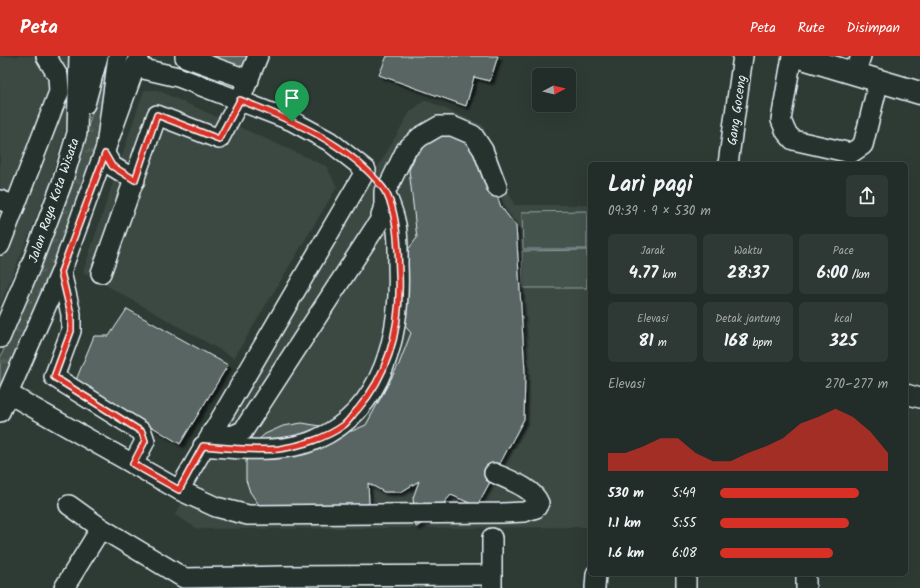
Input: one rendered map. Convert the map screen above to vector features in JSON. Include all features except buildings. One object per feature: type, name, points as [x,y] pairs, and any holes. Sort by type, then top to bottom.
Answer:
[{"type":"main road","points":[[796,56],[858,65],[879,80],[920,92]]},
{"type":"street","points":[[0,245],[8,203],[59,92],[58,76],[46,56]]},
{"type":"street","name":"Jalan Raya Kota Wisata","points":[[0,338],[34,258],[62,183],[77,133],[79,56]]},
{"type":"street","points":[[77,133],[98,56]]},
{"type":"street","points":[[118,56],[105,154],[112,166],[135,180]]},
{"type":"street","points":[[178,77],[184,56],[248,80]]},
{"type":"street","points":[[101,273],[157,115],[219,139],[240,100],[258,56]]},
{"type":"street","name":"Gang Goceng","points":[[728,162],[743,56]]},
{"type":"street","points":[[792,56],[781,120],[786,132],[793,140],[851,153],[863,145],[879,80]]},
{"type":"street","points":[[0,412],[10,394],[61,272],[105,154],[137,62],[240,100],[292,122],[329,141],[366,170],[384,191],[395,220],[399,291],[395,333],[388,361],[369,396],[344,425],[316,440],[279,449],[207,439]]},
{"type":"street","points":[[207,439],[231,436],[243,431],[380,220],[384,206],[384,191],[389,185],[406,150],[420,137],[439,126],[452,126],[472,135],[483,150],[497,187]]},
{"type":"street","points":[[179,490],[207,439],[366,170]]},
{"type":"street","points":[[61,272],[71,314],[71,331],[54,377],[142,432],[145,441],[133,464]]},
{"type":"street","points":[[10,394],[179,490],[216,507],[248,515],[502,513],[531,511],[536,508],[539,503],[537,497],[515,482],[494,473]]},
{"type":"street","points":[[908,395],[920,398]]},
{"type":"street","points":[[502,513],[515,482]]},
{"type":"street","points":[[69,505],[181,583],[492,582],[492,538]]},
{"type":"street","points":[[64,588],[101,528]]},
{"type":"street","points":[[596,576],[596,588]]},
{"type":"street","points":[[686,576],[686,588]]},
{"type":"street","points":[[806,576],[806,588]]},
{"type":"shaded area","points":[[0,56],[69,56],[70,94],[65,130],[48,189],[0,305]]},
{"type":"shaded area","points":[[144,90],[157,90],[326,166],[337,187],[234,358],[83,272]]},
{"type":"shaded area","points":[[425,100],[483,125],[514,205],[588,205],[588,527],[198,529],[175,515],[410,112]]},
{"type":"green space","points":[[100,84],[104,84],[97,148],[49,282],[0,391],[0,358],[36,278],[78,163]]},
{"type":"green space","points":[[587,211],[587,249],[523,249],[522,212]]},
{"type":"green space","points":[[587,250],[587,288],[523,288],[522,251]]},
{"type":"route","points":[[240,100],[292,122],[329,141],[366,170],[384,191],[395,220],[399,291],[395,333],[388,361],[369,396],[344,425],[316,440],[279,449],[222,448],[203,446],[179,490],[133,464],[145,441],[142,432],[54,377],[71,331],[71,314],[61,272],[105,154],[112,166],[135,180],[157,115],[219,139],[240,100]]}]
